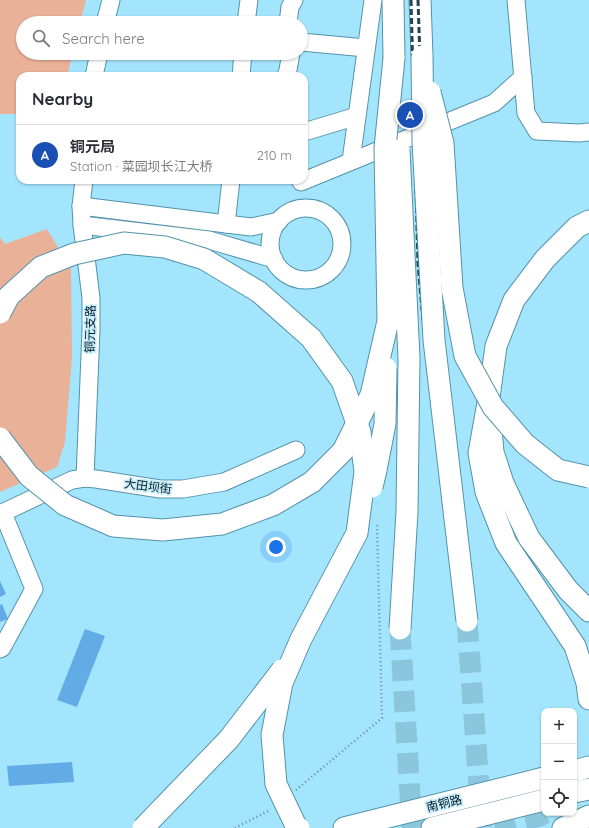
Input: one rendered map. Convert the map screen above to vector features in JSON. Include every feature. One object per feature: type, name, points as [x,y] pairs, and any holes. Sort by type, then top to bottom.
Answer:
[{"type":"main road","points":[[393,0],[394,58],[409,358],[407,512],[400,629]]},
{"type":"main road","points":[[420,0],[423,142],[434,340],[467,621]]},
{"type":"main road","points":[[422,56],[443,143],[452,288],[466,356],[493,407],[524,444],[558,470],[589,477]]},
{"type":"main road","points":[[143,828],[229,739],[308,636],[362,522],[376,470],[385,424],[388,321],[385,148],[394,58]]},
{"type":"main road","points":[[589,221],[577,227],[545,260],[514,300],[496,346],[479,453],[486,492],[506,542],[575,646],[587,683],[589,699]]},
{"type":"main road","points":[[0,313],[9,296],[41,267],[74,254],[124,243],[165,247],[204,260],[259,292],[311,338],[342,381],[360,432],[365,472],[357,533],[301,639],[282,683],[272,735],[276,784],[296,826],[299,828]]},
{"type":"main road","points":[[0,438],[29,476],[65,505],[113,526],[163,530],[222,524],[273,505],[312,482],[343,451],[371,395],[388,321]]},
{"type":"main road","points":[[489,397],[493,452],[506,490],[529,538],[568,590],[589,611]]},
{"type":"main road","points":[[577,770],[589,767]]},
{"type":"main road","name":"南铜路","points":[[344,828],[541,779]]},
{"type":"main road","points":[[577,791],[589,789]]},
{"type":"main road","name":"南铜路","points":[[432,828],[541,801]]},
{"type":"main road","points":[[563,828],[589,816]]},
{"type":"street","points":[[107,16],[110,0]]},
{"type":"street","points":[[247,16],[249,0]]},
{"type":"street","points":[[289,16],[290,8],[294,0]]},
{"type":"street","points":[[350,161],[373,0]]},
{"type":"street","points":[[516,0],[526,113],[537,131],[589,132]]},
{"type":"street","points":[[308,43],[366,48]]},
{"type":"street","points":[[95,72],[97,60]]},
{"type":"street","points":[[242,72],[243,60]]},
{"type":"street","points":[[287,72],[290,60]]},
{"type":"street","points":[[308,178],[494,103],[523,77]]},
{"type":"street","points":[[308,131],[357,116]]},
{"type":"street","name":"铜元支路","points":[[84,184],[81,206],[82,225],[91,298],[85,478]]},
{"type":"street","points":[[226,224],[231,184]]},
{"type":"street","points":[[301,184],[310,208]]},
{"type":"street","points":[[81,206],[251,228],[279,221]]},
{"type":"street","points":[[301,208],[310,208],[326,214],[338,226],[341,234],[342,251],[334,266],[328,272],[312,279],[303,279],[287,274],[280,268],[274,259],[271,236],[274,228],[285,215],[301,208]]},
{"type":"street","points":[[82,225],[209,240],[274,259]]},
{"type":"street","name":"大田坝街","points":[[2,514],[72,480],[85,478],[160,488],[183,489],[224,482],[296,450]]},
{"type":"street","points":[[0,649],[2,648],[34,589],[2,514]]},
{"type":"shaded area","points":[[0,0],[86,0],[82,16],[16,16],[16,60],[71,60],[68,72],[16,72],[16,114],[0,114]]},
{"type":"shaded area","points":[[47,229],[71,269],[72,358],[65,442],[57,467],[0,492],[0,237],[5,244]]},
{"type":"building","points":[[0,581],[6,594],[0,597]]},
{"type":"building","points":[[2,604],[8,619],[0,622],[0,605]]},
{"type":"building","points":[[85,629],[105,636],[77,707],[57,700]]},
{"type":"building","points":[[72,762],[74,782],[9,786],[7,766]]},
{"type":"tunnel","points":[[467,621],[482,828]]},
{"type":"tunnel","points":[[400,629],[412,828]]},
{"type":"tunnel","points":[[495,828],[541,815]]},
{"type":"railway","points":[[411,0],[418,264],[425,342],[438,415]]},
{"type":"railway","points":[[418,0],[427,263],[432,336],[447,415]]},
{"type":"place","name":"铜元局","points":[[410,115]]}]
